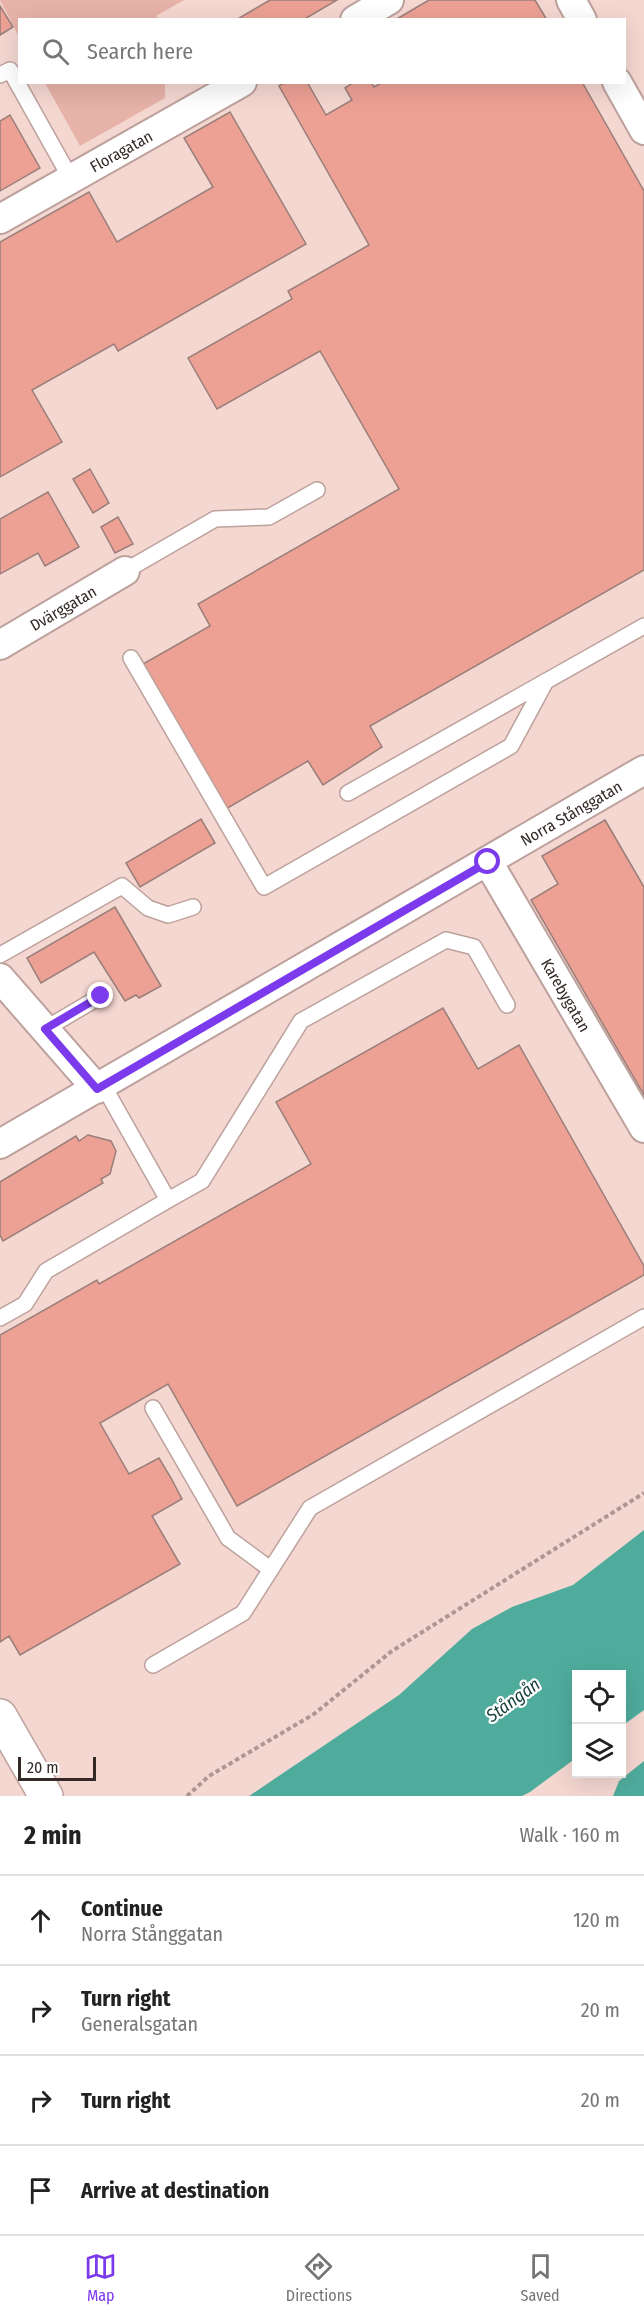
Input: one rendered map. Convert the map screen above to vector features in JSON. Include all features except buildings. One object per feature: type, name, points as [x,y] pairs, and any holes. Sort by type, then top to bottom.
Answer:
[{"type":"main road","points":[[0,1716],[46,1796]]},
{"type":"street","points":[[358,18],[389,0]]},
{"type":"street","points":[[571,0],[581,18]]},
{"type":"street","name":"Floragatan","points":[[0,219],[238,84]]},
{"type":"street","points":[[618,84],[644,130]]},
{"type":"street","name":"Dvärggatan","points":[[0,645],[125,572]]},
{"type":"street","name":"Norra Stånggatan","points":[[0,1144],[644,770]]},
{"type":"street","name":"Karebygatan","points":[[488,862],[644,1128]]},
{"type":"street","points":[[0,978],[100,1087]]},
{"type":"lane","points":[[0,75],[10,70],[71,178]]},
{"type":"lane","points":[[125,572],[215,519],[269,516],[317,490]]},
{"type":"lane","points":[[348,793],[644,626]]},
{"type":"lane","points":[[131,658],[264,887],[511,746],[546,681]]},
{"type":"lane","points":[[0,955],[122,886],[148,908],[168,915],[193,907]]},
{"type":"lane","points":[[0,1318],[25,1304],[46,1271],[202,1180],[301,1021],[446,940],[474,947],[507,1005]]},
{"type":"lane","points":[[45,1029],[101,996]]},
{"type":"lane","points":[[100,1087],[168,1200]]},
{"type":"lane","points":[[153,1665],[243,1613],[310,1508],[644,1317]]},
{"type":"lane","points":[[153,1408],[228,1538],[270,1569]]},
{"type":"path","points":[[187,1796],[209,1776],[314,1714],[392,1652],[644,1493]]},
{"type":"shaded area","points":[[0,0],[184,0],[156,16],[157,18],[18,18],[18,35]]},
{"type":"shaded area","points":[[46,84],[165,84],[165,98],[80,146]]},
{"type":"water","name":"Stångån","points":[[644,1530],[644,1710],[626,1723],[626,1670],[572,1670],[572,1761],[530,1792],[522,1796],[249,1796],[399,1695],[472,1629],[512,1607],[573,1585]]},
{"type":"water","points":[[644,1761],[644,1796],[613,1796],[619,1781],[626,1778],[626,1775]]},
{"type":"route","points":[[101,996],[45,1029],[97,1089],[488,862]]}]
